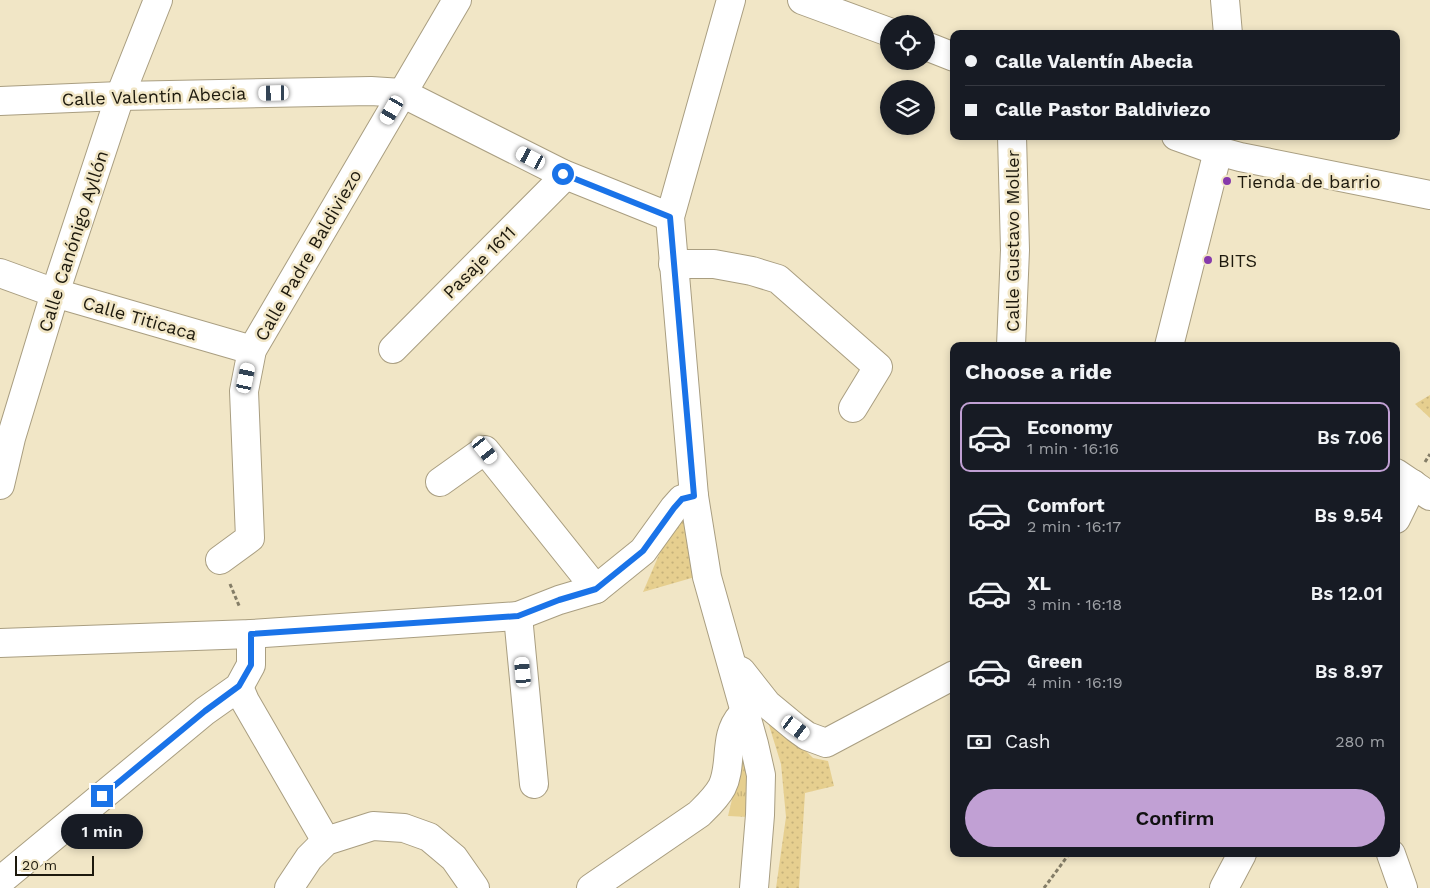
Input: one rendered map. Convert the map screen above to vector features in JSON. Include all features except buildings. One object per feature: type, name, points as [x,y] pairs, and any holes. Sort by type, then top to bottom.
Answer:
[{"type":"street","name":"Calle Canónigo Ayllón","points":[[0,486],[6,436],[120,96],[158,0]]},
{"type":"street","name":"Calle Padre Baldiviezo","points":[[220,560],[250,538],[244,391],[252,350],[457,0]]},
{"type":"street","points":[[731,0],[670,217],[694,496],[707,577],[761,775],[754,888]]},
{"type":"street","points":[[802,0],[880,29]]},
{"type":"street","points":[[1225,0],[1228,30]]},
{"type":"street","points":[[935,50],[950,55]]},
{"type":"street","name":"Calle Valentín Abecia","points":[[0,101],[120,96],[371,91],[402,93],[563,174],[670,217]]},
{"type":"street","name":"Calle Gustavo Moller","points":[[1011,342],[1015,250],[1012,140]]},
{"type":"street","points":[[1195,140],[1430,194]]},
{"type":"street","points":[[1170,342],[1232,148]]},
{"type":"street","name":"Pasaje 1611","points":[[393,350],[561,180],[563,174]]},
{"type":"street","points":[[673,264],[714,264],[752,271],[778,279],[878,367],[853,408]]},
{"type":"street","name":"Calle Titicaca","points":[[0,273],[55,293],[252,350]]},
{"type":"street","points":[[440,482],[485,450],[596,589]]},
{"type":"street","points":[[1400,511],[1413,484]]},
{"type":"street","points":[[0,643],[251,634],[518,616],[559,600],[596,589],[643,551],[682,499],[694,496]]},
{"type":"street","points":[[518,616],[534,784]]},
{"type":"street","points":[[0,881],[205,711],[239,686],[251,665],[251,634]]},
{"type":"street","points":[[731,668],[741,671],[767,704],[796,728],[807,736],[826,743],[950,677]]},
{"type":"street","points":[[239,686],[245,701],[326,841]]},
{"type":"street","points":[[591,888],[699,814],[713,800],[722,786],[726,773],[733,728],[741,716],[745,715]]},
{"type":"street","points":[[289,888],[310,858],[326,841],[373,826],[404,828],[428,837],[454,858],[476,888]]},
{"type":"street","points":[[1224,888],[1240,857]]},
{"type":"street","points":[[1392,857],[1403,888]]},
{"type":"path","points":[[220,560],[251,634]]},
{"type":"path","points":[[1044,888],[1067,857]]},
{"type":"green space","points":[[1430,395],[1430,418],[1415,404]]},
{"type":"green space","points":[[687,515],[695,577],[643,592],[670,529]]},
{"type":"green space","points":[[764,709],[813,758],[828,761],[834,786],[805,793],[799,888],[776,888],[786,817],[781,764]]},
{"type":"green space","points":[[745,746],[748,817],[728,816]]},
{"type":"place","name":"Tienda de barrio","points":[[1227,181]]},
{"type":"place","name":"BITS","points":[[1208,260]]},
{"type":"route","points":[[102,796],[205,711],[239,686],[251,665],[251,634],[518,616],[559,600],[596,589],[643,551],[682,499],[694,496],[670,217],[563,174]]}]
